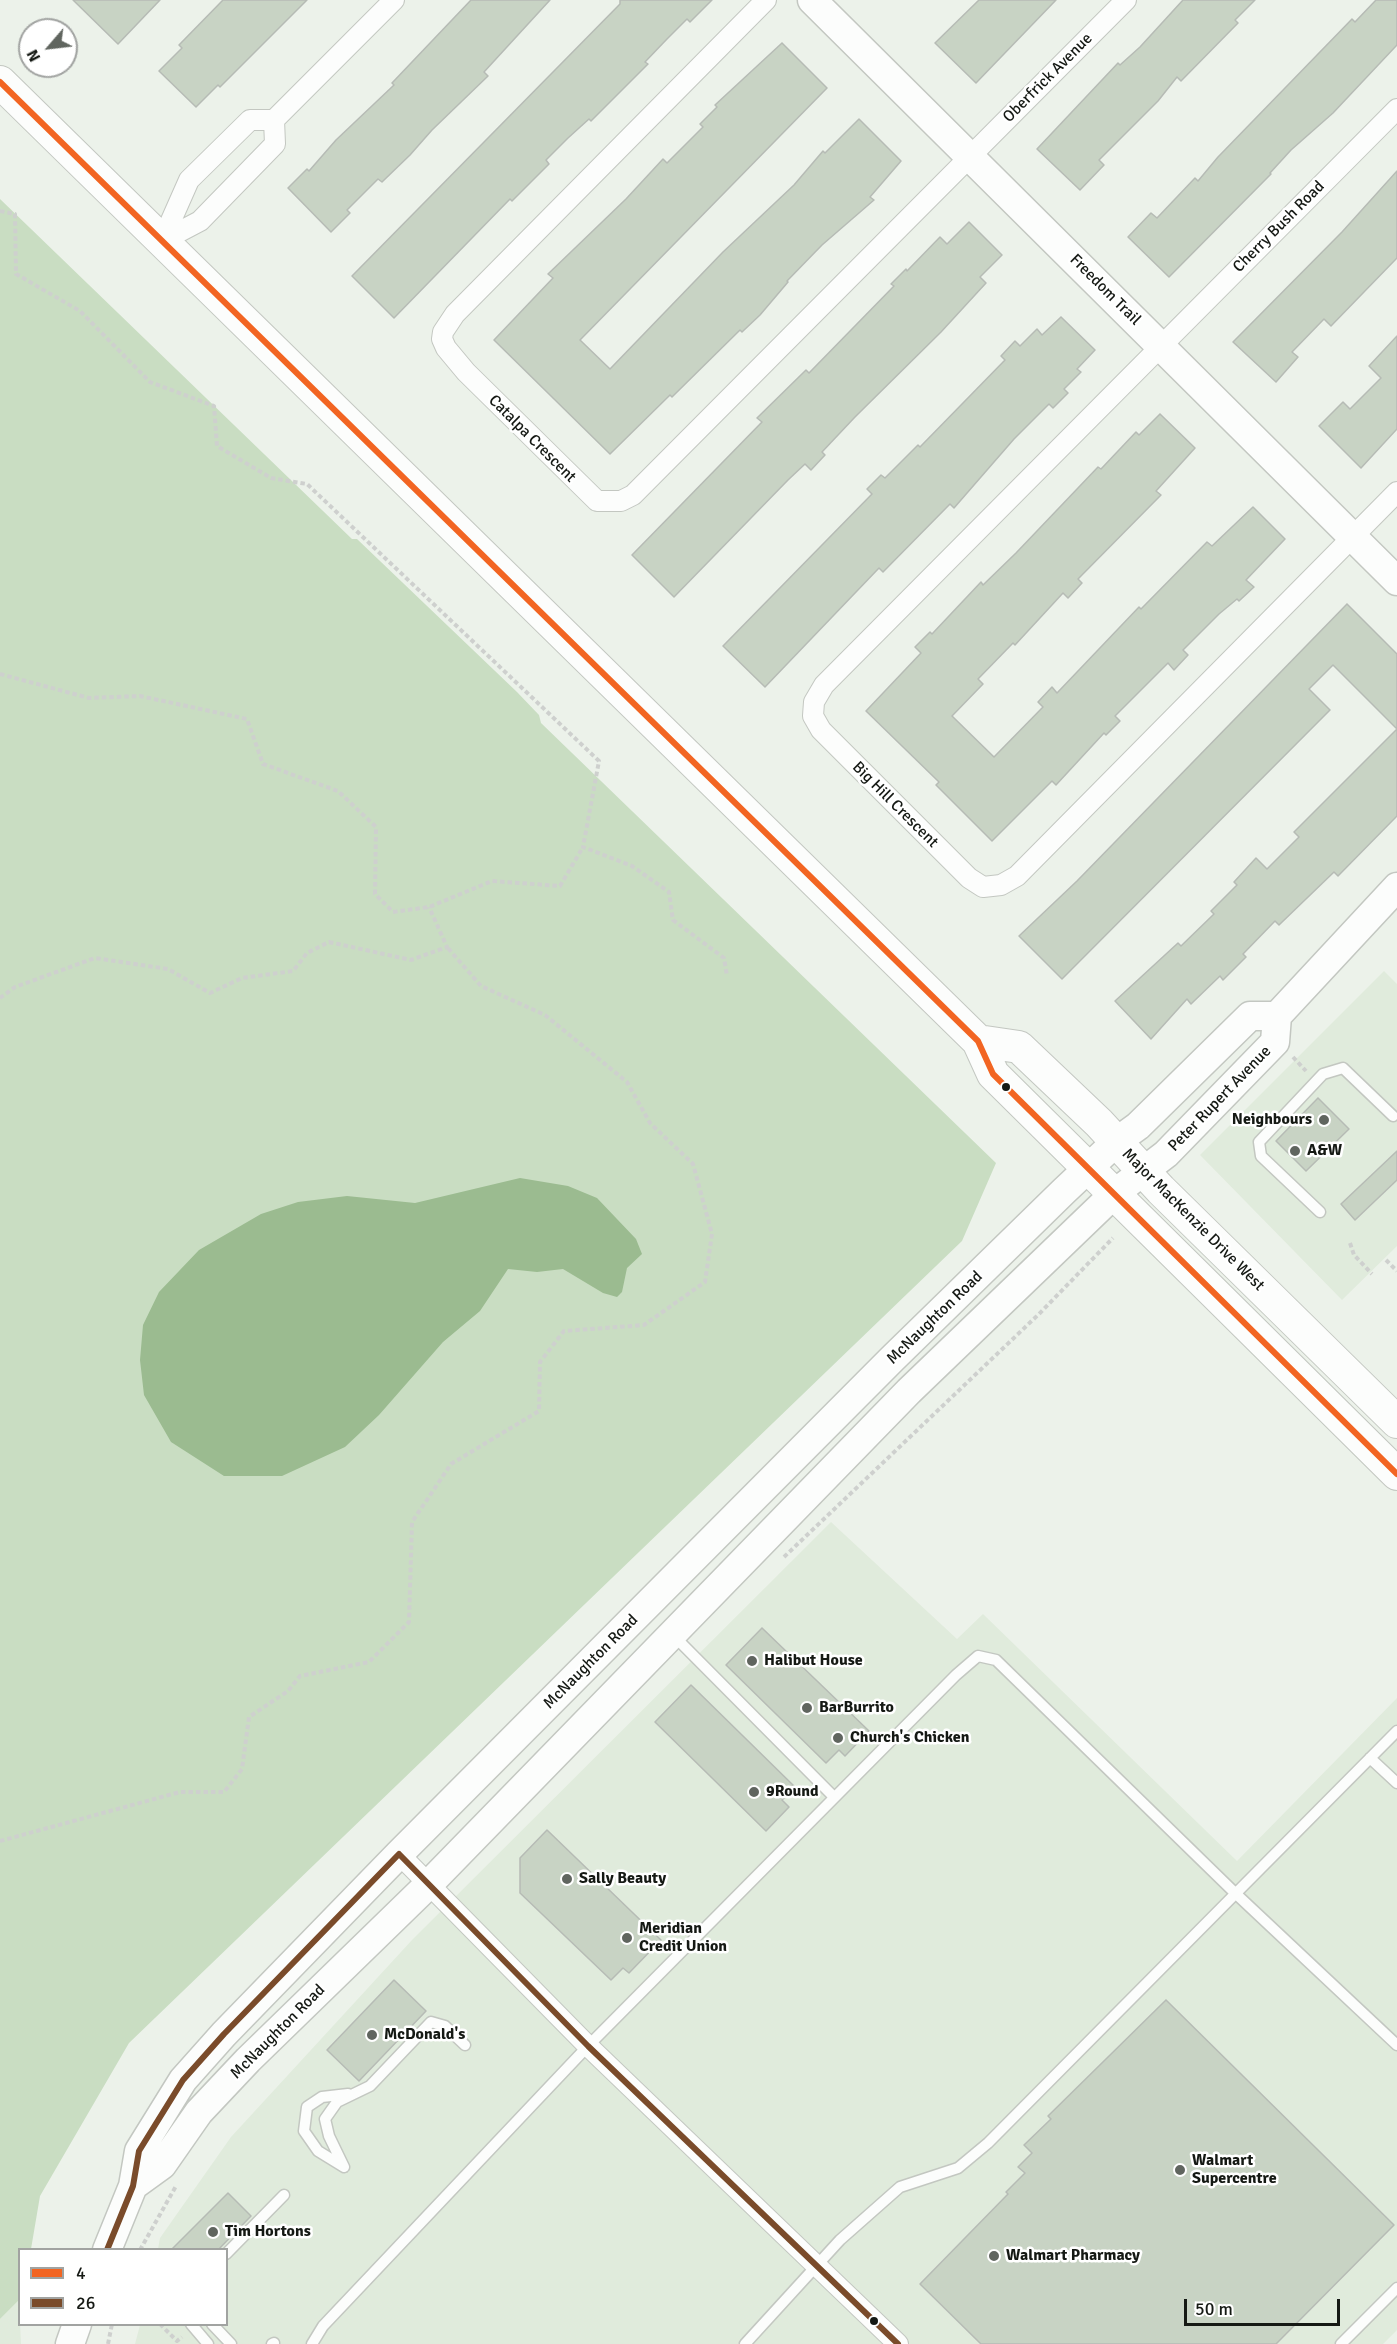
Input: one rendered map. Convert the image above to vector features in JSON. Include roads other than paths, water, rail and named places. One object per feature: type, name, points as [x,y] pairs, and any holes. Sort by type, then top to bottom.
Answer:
[{"type":"main road","points":[[0,82],[978,1041],[993,1074],[1397,1474]]},
{"type":"main road","name":"Major MacKenzie Drive West","points":[[978,1041],[1019,1047],[1397,1422]]},
{"type":"street","points":[[162,241],[189,180],[250,120],[274,120],[394,0]]},
{"type":"street","name":"Catalpa Crescent","points":[[766,0],[455,314],[443,332],[442,339],[446,348],[466,372],[597,501],[621,501],[633,495],[971,156]]},
{"type":"street","name":"Freedom Trail","points":[[812,0],[1397,581]]},
{"type":"street","name":"Oberfrick Avenue","points":[[971,156],[1126,0]]},
{"type":"street","name":"Cherry Bush Road","points":[[1161,346],[1397,109]]},
{"type":"street","points":[[162,241],[200,220],[275,144],[274,120]]},
{"type":"street","name":"Big Hill Crescent","points":[[1161,346],[824,685],[814,702],[813,716],[821,730],[961,870],[983,887],[1001,885],[1017,876],[1353,537]]},
{"type":"street","points":[[1353,537],[1397,492]]},
{"type":"street","points":[[1116,1142],[1138,1126],[1250,1016],[1277,1016],[1397,887]]},
{"type":"street","name":"Peter Rupert Avenue","points":[[1115,1193],[1166,1154],[1275,1042],[1277,1016]]},
{"type":"street","name":"McNaughton Road","points":[[108,2248],[134,2186],[139,2151],[183,2080],[224,2034],[399,1854],[892,1359],[1116,1142]]},
{"type":"street","name":"McNaughton Road","points":[[134,2186],[162,2165],[199,2112],[248,2060],[428,1885],[909,1391],[1115,1193]]},
{"type":"street","points":[[399,1854],[588,2046],[898,2344]]},
{"type":"street","points":[[70,2344],[77,2326]]},
{"type":"lane","points":[[1320,1212],[1261,1156],[1259,1142],[1323,1074],[1343,1068],[1393,1116]]},
{"type":"lane","points":[[672,1634],[834,1797]]},
{"type":"lane","points":[[312,2344],[323,2326],[588,2046],[963,1667],[978,1656],[996,1660],[1234,1892],[1397,2045]]},
{"type":"lane","points":[[745,2344],[818,2267],[840,2240],[900,2187],[958,2168],[988,2143],[1234,1892],[1397,1731]]},
{"type":"lane","points":[[1370,1758],[1397,1783]]},
{"type":"lane","points":[[351,2094],[322,2097],[307,2107],[304,2131],[318,2151],[344,2167],[329,2136],[325,2119],[337,2102],[370,2086],[431,2022],[445,2026],[465,2046]]},
{"type":"lane","points":[[228,2252],[284,2195]]},
{"type":"lane","points":[[1341,2344],[1397,2288]]},
{"type":"lane","points":[[192,2326],[208,2344]]},
{"type":"lane","points":[[213,2326],[231,2344]]},
{"type":"place","name":"Neighbours","points":[[1324,1120]]},
{"type":"place","name":"A&W","points":[[1295,1151]]},
{"type":"place","name":"Halibut House","points":[[752,1661]]},
{"type":"place","name":"BarBurrito","points":[[807,1708]]},
{"type":"place","name":"Church's Chicken","points":[[838,1738]]},
{"type":"place","name":"9Round","points":[[754,1792]]},
{"type":"place","name":"Sally Beauty","points":[[567,1879]]},
{"type":"place","name":"Meridian Credit Union","points":[[627,1938]]},
{"type":"place","name":"McDonald's","points":[[372,2035]]},
{"type":"place","name":"Walmart Supercentre","points":[[1180,2170]]},
{"type":"place","name":"Tim Hortons","points":[[213,2232]]},
{"type":"place","name":"Walmart Pharmacy","points":[[994,2256]]}]
